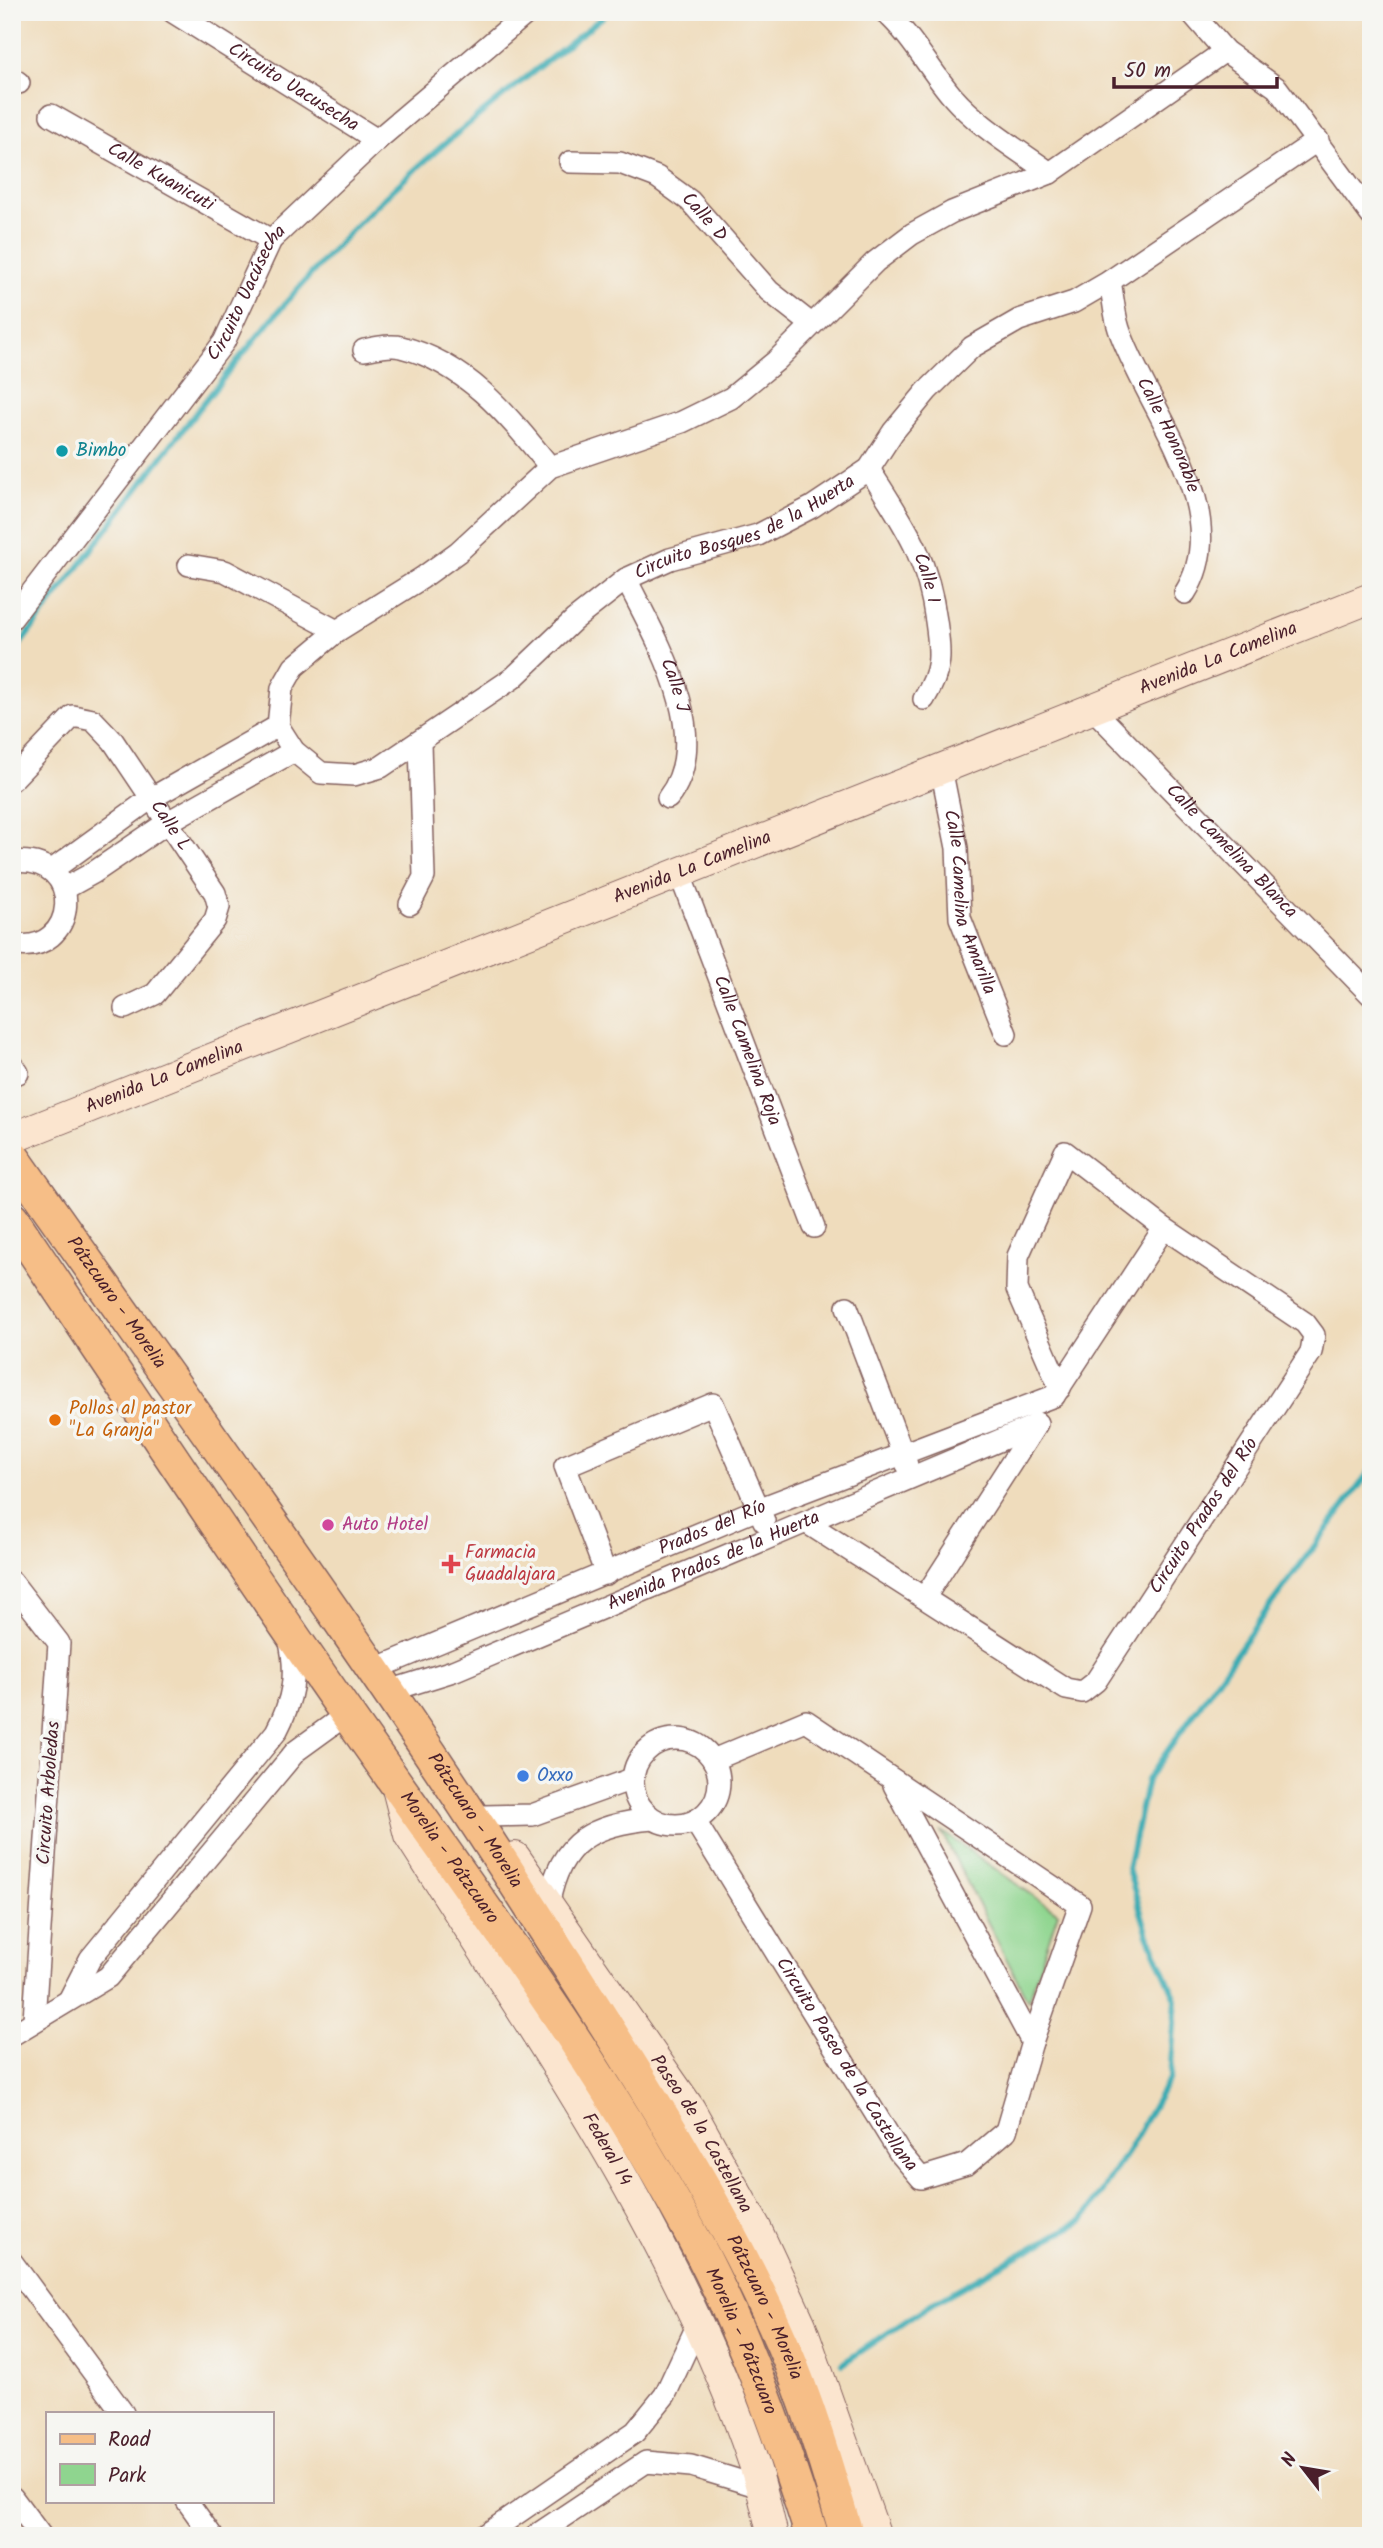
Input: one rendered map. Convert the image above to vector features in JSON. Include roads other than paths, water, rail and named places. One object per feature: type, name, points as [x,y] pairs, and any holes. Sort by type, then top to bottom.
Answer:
[{"type":"main road","name":"Pátzcuaro - Morelia","points":[[12,1156],[447,1777],[651,2097],[732,2240],[783,2344],[821,2447],[847,2536]]},
{"type":"main road","name":"Morelia - Pátzcuaro","points":[[12,1219],[287,1629],[557,2013],[658,2173],[704,2258],[753,2363],[812,2536]]},
{"type":"street","name":"Circuito Uacusecha","points":[[173,12],[377,140]]},
{"type":"street","points":[[885,12],[899,24],[954,98],[977,119],[1050,173]]},
{"type":"street","points":[[1191,12],[1225,51],[1277,88],[1371,215]]},
{"type":"street","name":"Circuito Uacúsecha","points":[[12,618],[224,342],[271,240],[377,140],[523,14]]},
{"type":"street","points":[[52,870],[150,799],[278,726],[282,688],[294,667],[337,631],[458,552],[550,467],[682,422],[731,398],[776,361],[875,262],[912,234],[952,212],[1050,173],[1225,51]]},
{"type":"street","name":"Calle Kuanicuti","points":[[51,115],[271,240]]},
{"type":"street","name":"Circuito Bosques de la Huerta","points":[[278,726],[294,751],[321,773],[354,775],[381,767],[513,678],[574,620],[626,579],[670,559],[758,535],[812,507],[869,469],[893,432],[927,391],[972,347],[1019,320],[1074,302],[1110,281],[1318,140]]},
{"type":"street","name":"Calle D","points":[[570,162],[620,163],[657,177],[690,201],[769,291],[811,324]]},
{"type":"street","name":"Calle Honorable","points":[[1110,281],[1118,327],[1140,377],[1176,443],[1203,530],[1197,573],[1185,593]]},
{"type":"street","points":[[364,349],[399,346],[429,357],[471,382],[502,408],[550,467]]},
{"type":"street","name":"Calle I","points":[[869,469],[913,539],[930,581],[940,667],[924,699]]},
{"type":"street","points":[[189,565],[225,572],[337,631]]},
{"type":"street","name":"Calle J","points":[[626,579],[669,665],[678,692],[684,729],[684,769],[680,784],[668,798]]},
{"type":"street","name":"Avenida La Camelina","points":[[12,1138],[1371,597]]},
{"type":"street","name":"Calle Camelina Blanca","points":[[1092,708],[1371,995]]},
{"type":"street","name":"Calle L","points":[[12,780],[73,716],[93,720],[113,741],[215,893],[219,907],[215,920],[155,994],[125,1008]]},
{"type":"street","points":[[410,904],[424,877],[420,743]]},
{"type":"street","points":[[64,889],[93,873],[168,822],[294,751]]},
{"type":"street","name":"Calle Camelina Amarilla","points":[[941,768],[957,848],[960,918],[1006,1034]]},
{"type":"street","points":[[12,862],[40,863],[52,870],[64,889],[67,903],[58,929],[35,945],[12,944]]},
{"type":"street","name":"Calle Camelina Roja","points":[[679,872],[814,1227]]},
{"type":"street","name":"Circuito Prados del Río","points":[[807,1523],[1066,1689],[1082,1692],[1096,1681],[1304,1363],[1311,1352],[1314,1335],[1305,1323],[1164,1228],[1065,1152],[1018,1256],[1017,1289],[1057,1392]]},
{"type":"street","points":[[925,1597],[1164,1228]]},
{"type":"street","points":[[847,1307],[912,1476]]},
{"type":"street","name":"Prados del Río","points":[[381,1680],[606,1574],[758,1509],[1057,1392]]},
{"type":"street","points":[[606,1574],[565,1466],[713,1404],[771,1535]]},
{"type":"street","name":"Avenida Prados de la Huerta","points":[[381,1680],[453,1671],[1036,1424]]},
{"type":"street","name":"Circuito Arboledas","points":[[12,1582],[58,1643],[34,2020]]},
{"type":"street","points":[[70,1998],[90,1959],[276,1732],[289,1708],[295,1683],[294,1656],[287,1629]]},
{"type":"street","points":[[12,2035],[108,1977],[296,1751],[347,1714]]},
{"type":"street","name":"Circuito Paseo de la Castellana","points":[[695,1821],[899,2152],[921,2178],[967,2164],[1006,2132],[1032,2042],[1080,1905],[891,1781],[806,1721],[713,1760]]},
{"type":"street","points":[[549,1902],[559,1868],[580,1840],[595,1830],[653,1819],[681,1825],[695,1821],[715,1801],[719,1787],[713,1760],[693,1742],[666,1740],[653,1745],[643,1754],[632,1779],[634,1795],[641,1809],[653,1819]]},
{"type":"street","points":[[257,1756],[277,1774]]},
{"type":"street","name":"Paseo de la Castellana","points":[[447,1777],[484,1816],[549,1902],[690,2109],[756,2228],[801,2325],[876,2536]]},
{"type":"street","points":[[484,1816],[533,1815],[632,1779]]},
{"type":"street","name":"Circuito Paseo de la Castellana","points":[[891,1781],[1032,2042]]},
{"type":"street","name":"Federal 14","points":[[396,1784],[409,1835],[600,2135],[675,2273],[720,2374],[760,2487],[774,2536]]},
{"type":"street","points":[[12,2262],[122,2412]]},
{"type":"street","points":[[484,2536],[635,2432],[665,2395],[697,2326]]},
{"type":"street","points":[[536,2536],[646,2462],[691,2466],[760,2487]]},
{"type":"street","points":[[12,2497],[41,2536]]},
{"type":"street","points":[[188,2502],[212,2536]]},
{"type":"waterway","points":[[12,655],[207,398],[332,251],[431,156],[609,12]]},
{"type":"waterway","points":[[842,2364],[931,2304],[1083,2220],[1129,2149],[1170,2077],[1176,1999],[1148,1935],[1128,1869],[1147,1780],[1269,1607],[1371,1470]]},
{"type":"place","name":"Bimbo","points":[[62,451]]},
{"type":"place","name":"Pollos al pastor \"La Granja\"","points":[[55,1420]]},
{"type":"place","name":"Auto Hotel","points":[[328,1525]]},
{"type":"place","name":"Farmacia Guadalajara","points":[[451,1564]]},
{"type":"place","name":"Oxxo","points":[[523,1776]]}]
